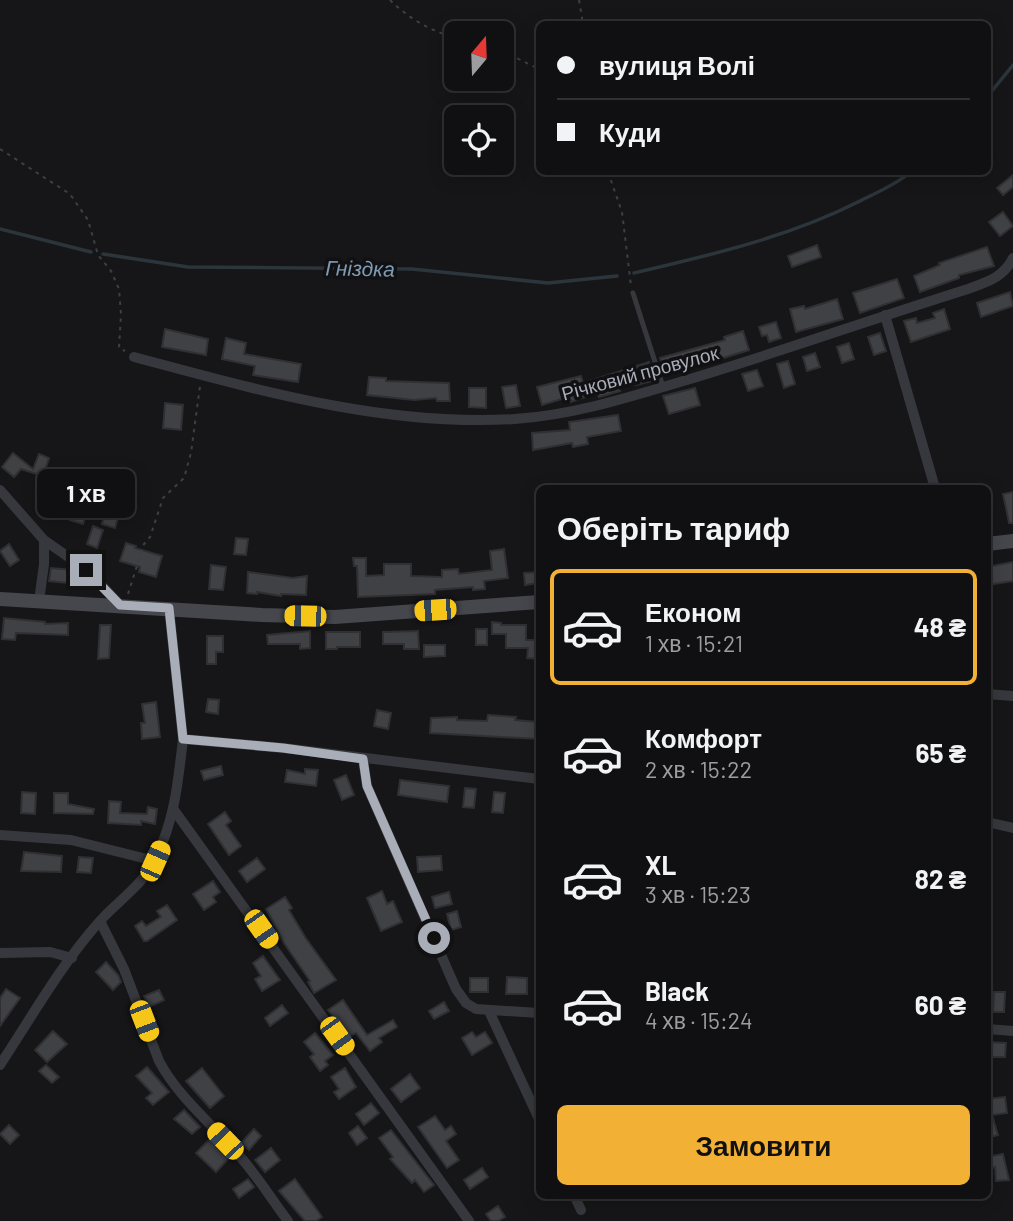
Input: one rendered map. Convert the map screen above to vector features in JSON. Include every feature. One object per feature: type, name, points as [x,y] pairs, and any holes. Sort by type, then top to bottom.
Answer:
[{"type":"street","name":"Річковий провулок","points":[[134,357],[301,400],[355,409],[410,416],[513,419],[562,414],[760,358],[998,277],[1004,273],[1013,258]]},
{"type":"street","points":[[885,315],[933,485]]},
{"type":"street","points":[[0,490],[44,540],[86,570],[122,606]]},
{"type":"street","points":[[39,601],[44,540]]},
{"type":"street","points":[[991,544],[1013,541]]},
{"type":"street","points":[[0,598],[262,615],[335,617],[536,602]]},
{"type":"street","points":[[0,1066],[72,958],[100,921],[138,883],[155,861],[174,810],[183,739],[169,608]]},
{"type":"street","points":[[991,694],[1013,696]]},
{"type":"street","points":[[183,739],[283,748],[536,779]]},
{"type":"street","points":[[363,759],[367,786],[456,989],[466,1003],[476,1009],[489,1012],[536,1013]]},
{"type":"street","points":[[174,810],[469,1221]]},
{"type":"street","points":[[991,823],[1013,828]]},
{"type":"street","points":[[0,835],[71,840],[155,861]]},
{"type":"street","points":[[100,921],[124,970],[167,1075],[189,1103],[242,1159],[288,1221]]},
{"type":"street","points":[[0,953],[50,952],[72,958]]},
{"type":"street","points":[[489,1012],[536,1113]]},
{"type":"street","points":[[991,1029],[1013,1031]]},
{"type":"street","points":[[576,1199],[582,1210]]},
{"type":"lane","points":[[633,293],[663,387]]},
{"type":"path","points":[[390,0],[413,19],[444,33]]},
{"type":"path","points":[[579,0],[582,21]]},
{"type":"path","points":[[514,57],[536,68]]},
{"type":"path","points":[[0,149],[70,194],[88,220],[98,255],[111,271],[119,289],[119,348],[134,357]]},
{"type":"path","points":[[609,175],[622,212],[633,293]]},
{"type":"path","points":[[122,606],[163,498],[184,478],[191,453],[201,375]]},
{"type":"building","points":[[1013,175],[1013,187],[1003,195],[997,188]]},
{"type":"building","points":[[1003,212],[1013,226],[1000,236],[989,222]]},
{"type":"building","points":[[817,245],[821,257],[792,267],[788,256]]},
{"type":"building","points":[[987,247],[994,266],[959,275],[959,278],[920,292],[914,276],[940,265],[939,263]]},
{"type":"building","points":[[897,279],[904,298],[860,313],[853,293]]},
{"type":"building","points":[[1010,292],[1013,306],[981,317],[977,303]]},
{"type":"building","points":[[837,299],[843,319],[796,332],[790,309],[804,306],[805,309]]},
{"type":"building","points":[[944,309],[950,329],[911,342],[904,321],[916,318],[917,323],[935,318],[933,313]]},
{"type":"building","points":[[776,322],[781,338],[769,342],[767,335],[762,336],[759,327]]},
{"type":"building","points":[[165,329],[208,339],[206,355],[162,347]]},
{"type":"building","points":[[743,331],[749,350],[681,371],[679,367],[664,371],[660,358],[725,340],[724,337]]},
{"type":"building","points":[[880,333],[886,351],[874,355],[868,337]]},
{"type":"building","points":[[226,338],[246,343],[244,354],[301,364],[298,382],[253,375],[255,366],[222,359]]},
{"type":"building","points":[[849,343],[854,359],[842,363],[837,347]]},
{"type":"building","points":[[815,353],[820,367],[807,371],[803,357]]},
{"type":"building","points":[[788,361],[795,384],[784,388],[777,364]]},
{"type":"building","points":[[649,362],[652,381],[636,385],[633,376],[616,380],[620,391],[599,397],[597,393],[571,402],[570,398],[565,398],[542,405],[537,387],[581,376],[583,383]]},
{"type":"building","points":[[757,370],[763,386],[748,391],[742,374]]},
{"type":"building","points":[[369,377],[386,378],[386,381],[449,383],[450,401],[367,395]]},
{"type":"building","points":[[516,385],[520,406],[506,408],[502,387]]},
{"type":"building","points":[[469,388],[486,388],[486,408],[469,407]]},
{"type":"building","points":[[695,388],[700,405],[669,414],[663,396]]},
{"type":"building","points":[[165,403],[183,405],[181,430],[163,428]]},
{"type":"building","points":[[618,415],[621,431],[587,437],[588,444],[573,447],[572,443],[533,450],[532,433],[570,430],[569,422]]},
{"type":"building","points":[[13,453],[33,469],[39,454],[49,458],[43,476],[21,469],[14,477],[2,467]]},
{"type":"building","points":[[87,475],[97,478],[83,524],[70,520],[77,497],[82,499]]},
{"type":"building","points":[[1013,492],[1013,523],[1009,523],[1003,494]]},
{"type":"building","points":[[108,503],[121,507],[115,528],[102,524]]},
{"type":"building","points":[[93,526],[103,530],[97,548],[87,544]]},
{"type":"building","points":[[236,538],[248,539],[246,555],[234,554]]},
{"type":"building","points":[[126,543],[162,556],[156,577],[139,572],[140,567],[120,561]]},
{"type":"building","points":[[9,544],[19,560],[10,566],[0,551]]},
{"type":"building","points":[[504,549],[508,578],[484,581],[485,589],[473,590],[473,587],[435,590],[435,594],[358,597],[357,566],[354,566],[353,558],[366,558],[366,576],[384,575],[384,564],[411,564],[411,576],[442,577],[442,570],[458,569],[459,574],[492,570],[490,551]]},
{"type":"building","points":[[1013,562],[1013,581],[991,584],[991,566]]},
{"type":"building","points":[[211,565],[226,567],[223,590],[209,589]]},
{"type":"building","points":[[51,568],[79,573],[78,584],[49,581]]},
{"type":"building","points":[[248,572],[293,578],[307,576],[306,595],[247,593]]},
{"type":"building","points":[[536,572],[536,583],[525,585],[524,573]]},
{"type":"building","points":[[4,618],[45,624],[68,623],[68,635],[16,633],[15,640],[2,639]]},
{"type":"building","points":[[492,622],[501,625],[526,625],[526,640],[536,640],[536,659],[527,658],[528,648],[506,648],[506,634],[492,634]]},
{"type":"building","points":[[100,625],[111,625],[109,658],[98,659]]},
{"type":"building","points":[[476,629],[487,629],[487,645],[476,645]]},
{"type":"building","points":[[310,631],[310,648],[300,649],[300,644],[268,644],[267,635]]},
{"type":"building","points":[[418,631],[419,649],[404,649],[404,644],[383,644],[383,632]]},
{"type":"building","points":[[326,632],[360,632],[360,647],[326,649]]},
{"type":"building","points":[[207,636],[223,636],[223,652],[216,652],[216,664],[207,664]]},
{"type":"building","points":[[424,645],[445,645],[445,656],[424,657]]},
{"type":"building","points":[[208,699],[219,700],[218,714],[206,712]]},
{"type":"building","points":[[156,702],[160,737],[142,739],[141,723],[145,723],[142,704]]},
{"type":"building","points":[[377,710],[391,713],[388,729],[374,726]]},
{"type":"building","points":[[488,715],[536,722],[536,739],[430,733],[431,718],[457,717],[457,720],[487,721]]},
{"type":"building","points":[[221,766],[223,775],[204,780],[201,771]]},
{"type":"building","points":[[305,769],[318,770],[316,786],[285,782],[287,770],[305,774]]},
{"type":"building","points":[[346,775],[354,795],[342,800],[334,780]]},
{"type":"building","points":[[400,780],[449,786],[447,802],[398,795]]},
{"type":"building","points":[[465,788],[476,789],[474,808],[463,807]]},
{"type":"building","points":[[22,792],[36,793],[35,814],[21,813]]},
{"type":"building","points":[[494,792],[505,793],[503,813],[492,812]]},
{"type":"building","points":[[54,793],[68,793],[68,804],[94,809],[93,814],[54,813]]},
{"type":"building","points":[[109,801],[121,802],[120,813],[147,814],[148,807],[157,809],[155,824],[141,821],[141,825],[108,823]]},
{"type":"building","points":[[225,812],[231,821],[226,825],[241,846],[229,855],[208,824]]},
{"type":"building","points":[[24,852],[62,856],[61,872],[21,871]]},
{"type":"building","points":[[441,856],[442,870],[418,872],[417,857]]},
{"type":"building","points":[[79,857],[93,858],[91,873],[77,872]]},
{"type":"building","points":[[257,858],[265,869],[247,882],[239,871]]},
{"type":"building","points":[[213,881],[220,892],[213,897],[216,902],[204,910],[193,894]]},
{"type":"building","points":[[382,891],[387,904],[393,901],[402,922],[381,931],[367,898]]},
{"type":"building","points":[[449,892],[452,904],[435,908],[432,897]]},
{"type":"building","points":[[285,897],[292,908],[289,910],[305,937],[336,980],[314,993],[308,982],[310,981],[284,943],[266,909]]},
{"type":"building","points":[[167,905],[177,920],[144,941],[135,926],[142,921],[146,926],[161,917],[157,911]]},
{"type":"building","points":[[457,911],[461,927],[451,930],[447,914]]},
{"type":"building","points":[[263,956],[280,980],[262,991],[255,979],[261,976],[253,963]]},
{"type":"building","points":[[106,962],[121,982],[113,990],[96,972]]},
{"type":"building","points":[[507,977],[527,978],[527,994],[506,994]]},
{"type":"building","points":[[470,978],[488,978],[488,992],[470,992]]},
{"type":"building","points":[[6,989],[20,998],[0,1026],[0,998]]},
{"type":"building","points":[[159,990],[164,1000],[149,1007],[144,996]]},
{"type":"building","points":[[994,992],[1005,992],[1004,1012],[993,1012]]},
{"type":"building","points":[[343,1000],[367,1035],[393,1020],[397,1027],[379,1038],[382,1042],[370,1051],[356,1033],[349,1037],[328,1010]]},
{"type":"building","points":[[444,1002],[449,1011],[434,1019],[429,1011]]},
{"type":"building","points":[[282,1005],[288,1013],[270,1026],[265,1018]]},
{"type":"building","points":[[53,1031],[67,1044],[47,1062],[35,1050]]},
{"type":"building","points":[[472,1032],[476,1037],[485,1032],[492,1043],[472,1055],[462,1038]]},
{"type":"building","points":[[315,1033],[333,1055],[325,1061],[328,1065],[320,1071],[310,1057],[314,1054],[304,1042]]},
{"type":"building","points":[[991,1042],[1006,1043],[1005,1057],[991,1057]]},
{"type":"building","points":[[46,1065],[59,1077],[52,1083],[39,1071]]},
{"type":"building","points":[[147,1067],[169,1092],[153,1105],[146,1098],[152,1093],[136,1076]]},
{"type":"building","points":[[202,1068],[224,1096],[210,1108],[186,1081]]},
{"type":"building","points":[[345,1068],[356,1087],[339,1099],[334,1092],[339,1089],[331,1077]]},
{"type":"building","points":[[410,1074],[420,1088],[401,1102],[391,1089]]},
{"type":"building","points":[[1005,1097],[1007,1113],[992,1115],[998,1135],[991,1137],[991,1099]]},
{"type":"building","points":[[371,1103],[379,1113],[364,1125],[356,1114]]},
{"type":"building","points":[[184,1110],[200,1127],[192,1134],[174,1119]]},
{"type":"building","points":[[435,1116],[445,1130],[451,1126],[456,1134],[446,1141],[459,1160],[447,1168],[418,1127]]},
{"type":"building","points":[[9,1125],[19,1135],[10,1144],[0,1134]]},
{"type":"building","points":[[358,1126],[367,1138],[357,1145],[349,1133]]},
{"type":"building","points":[[254,1129],[261,1136],[249,1150],[241,1143]]},
{"type":"building","points":[[391,1130],[434,1185],[424,1192],[415,1180],[412,1183],[390,1159],[393,1157],[379,1138]]},
{"type":"building","points":[[210,1139],[230,1157],[216,1172],[196,1153]]},
{"type":"building","points":[[271,1148],[280,1160],[265,1172],[255,1160]]},
{"type":"building","points":[[1003,1154],[1009,1180],[996,1181],[995,1167],[991,1168],[991,1156]]},
{"type":"building","points":[[482,1168],[488,1177],[470,1189],[464,1180]]},
{"type":"building","points":[[248,1179],[254,1187],[239,1198],[233,1189]]},
{"type":"building","points":[[295,1179],[322,1217],[316,1221],[305,1221],[279,1191]]},
{"type":"building","points":[[498,1206],[505,1217],[491,1221],[486,1214]]},
{"type":"waterway","name":"Гніздка","points":[[991,92],[1013,65]]},
{"type":"waterway","name":"Гніздка","points":[[634,273],[721,252],[806,225],[880,191],[907,175]]},
{"type":"waterway","name":"Гніздка","points":[[0,229],[91,252]]},
{"type":"waterway","name":"Гніздка","points":[[103,254],[188,267],[412,269],[548,283],[617,276]]},
{"type":"route","points":[[86,570],[120,605],[169,608],[183,739],[363,759],[367,786],[434,938]]}]
